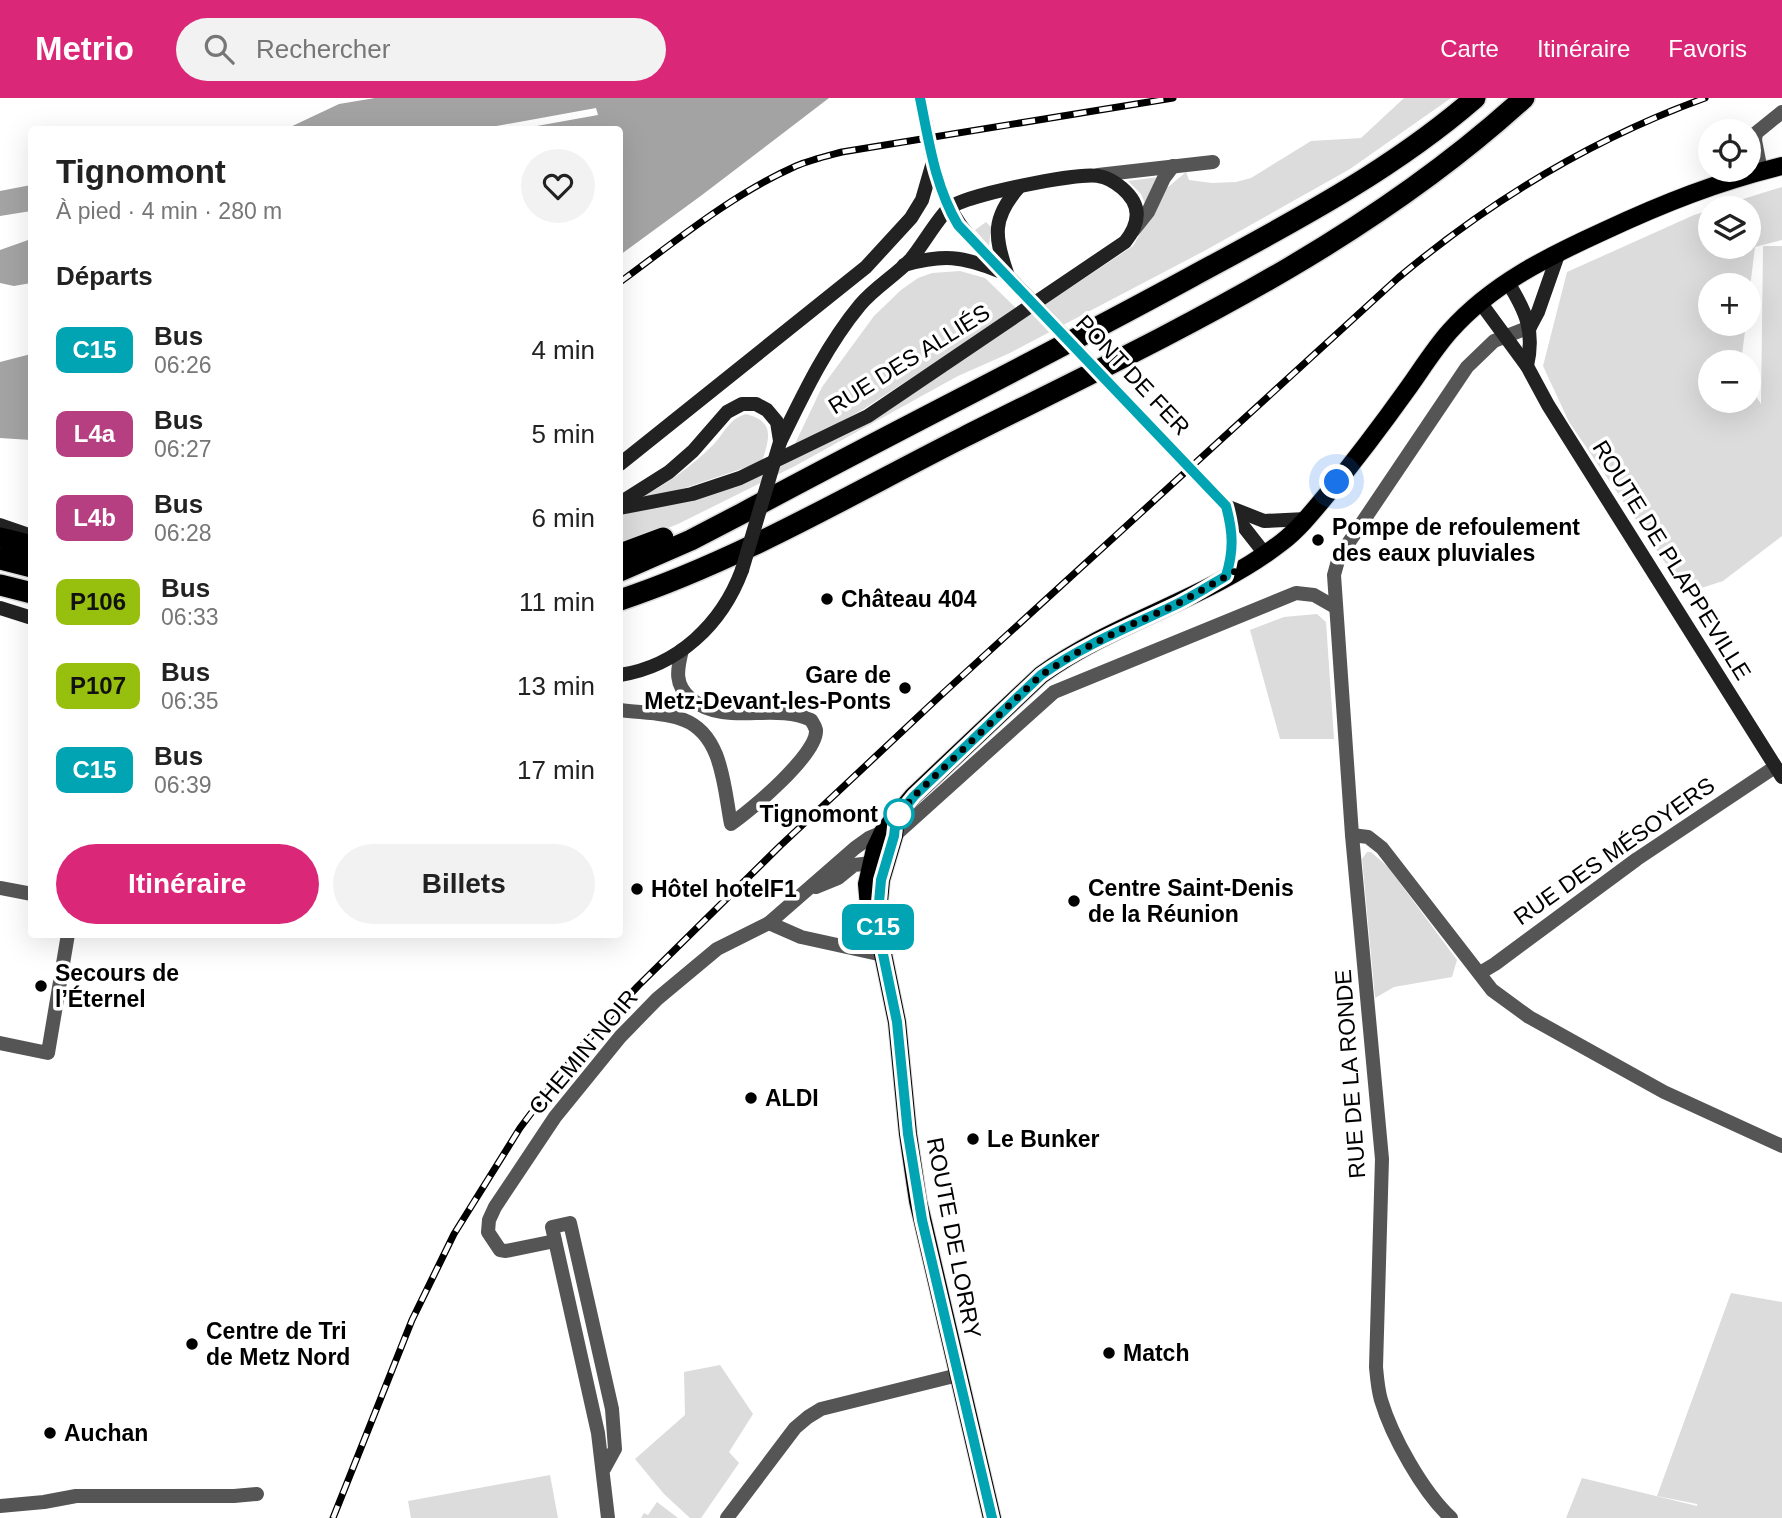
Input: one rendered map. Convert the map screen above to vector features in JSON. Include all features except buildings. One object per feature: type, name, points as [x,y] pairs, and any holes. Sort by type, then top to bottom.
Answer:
[{"type":"highway","points":[[623,570],[691,540],[1122,315],[1313,211],[1433,132],[1475,98]]},
{"type":"highway","points":[[623,599],[657,587],[762,540],[1250,291],[1335,242],[1399,199],[1460,153],[1524,98]]},
{"type":"highway","points":[[623,553],[669,537],[711,518],[741,514]]},
{"type":"highway","points":[[0,538],[28,545]]},
{"type":"highway","points":[[0,559],[28,567]]},
{"type":"highway","points":[[0,585],[28,592]]},
{"type":"main road","name":"PONT DE FER","points":[[920,98],[932,159],[948,208],[974,243],[1241,521],[1265,554]]},
{"type":"main road","points":[[623,462],[866,267],[898,234],[917,209],[922,200],[932,159]]},
{"type":"main road","name":"ROUTE DE LORRY","points":[[1761,171],[1782,166]]},
{"type":"main road","points":[[623,674],[649,667],[682,650],[703,633],[723,609],[742,570],[780,442],[808,385],[847,323],[874,290],[904,265],[948,208],[985,193],[1098,176],[1116,183],[1130,195],[1137,208],[1133,231]]},
{"type":"main road","name":"ROUTE DE LORRY","points":[[992,1518],[918,1201],[908,1134],[900,1038],[877,925],[869,907],[867,884],[891,828],[914,796],[1049,670],[1124,628],[1177,604],[1265,554],[1286,539],[1306,519],[1377,433],[1448,333],[1480,302],[1507,281],[1559,252],[1669,201],[1721,182]]},
{"type":"main road","points":[[1007,275],[997,243],[997,226],[1010,198],[1019,187]]},
{"type":"main road","name":"RUE DES ALLIÉS","points":[[623,507],[692,494],[740,478],[868,416],[1113,253],[1133,231]]},
{"type":"main road","points":[[1530,327],[1559,252]]},
{"type":"main road","points":[[904,265],[945,257],[981,264],[1007,275]]},
{"type":"main road","points":[[1507,281],[1530,327],[1531,350],[1527,366]]},
{"type":"main road","name":"ROUTE DE PLAPPEVILLE","points":[[1480,302],[1527,366],[1548,405],[1779,772]]},
{"type":"main road","points":[[623,501],[669,472],[693,451],[727,412],[741,404],[756,404],[767,410],[777,422],[780,442]]},
{"type":"main road","points":[[1226,506],[1264,521],[1306,519]]},
{"type":"main road","points":[[1226,506],[1233,531],[1233,549],[1226,576]]},
{"type":"main road","points":[[0,525],[28,535]]},
{"type":"main road","points":[[0,608],[28,617]]},
{"type":"street","points":[[1761,130],[1782,112]]},
{"type":"street","points":[[1098,176],[1213,162]]},
{"type":"street","points":[[1133,231],[1148,212],[1164,178],[1173,166]]},
{"type":"street","points":[[1503,336],[1530,327]]},
{"type":"street","name":"RUE DE LA RONDE","points":[[1451,1518],[1420,1480],[1391,1425],[1381,1399],[1376,1367],[1382,1159],[1352,835],[1334,575],[1339,557],[1467,367],[1488,346],[1503,336]]},
{"type":"street","name":"CHEMIN NOIR","points":[[555,1241],[500,1250],[488,1232],[489,1220],[555,1116],[586,1076],[639,1017],[717,949],[769,923],[869,838],[891,828],[1054,692],[1296,593],[1314,595],[1335,607]]},
{"type":"street","points":[[623,710],[683,719],[707,736],[720,764],[731,824],[748,812],[804,757],[813,742],[816,730],[811,720],[793,713],[716,712],[699,706],[684,694],[678,681],[677,672],[682,650]]},
{"type":"street","name":"RUE DES MÉSOYERS","points":[[1480,973],[1637,859],[1779,772]]},
{"type":"street","points":[[1352,835],[1368,837],[1382,848],[1504,1001],[1664,1092],[1782,1146]]},
{"type":"street","name":"CHEMIN NOIR","points":[[808,889],[838,878],[854,865],[878,862]]},
{"type":"street","points":[[0,888],[28,893]]},
{"type":"street","points":[[769,923],[801,937],[883,955]]},
{"type":"street","points":[[0,1043],[48,1053],[67,938]]},
{"type":"street","points":[[604,1469],[615,1449],[612,1409],[570,1223],[552,1227],[598,1433],[608,1518]]},
{"type":"street","points":[[727,1518],[795,1428],[808,1417],[835,1405],[958,1375]]},
{"type":"street","points":[[0,1506],[76,1496],[257,1494]]},
{"type":"shaded area","points":[[375,98],[829,98],[623,253],[623,126],[537,126],[598,115],[596,108],[497,126],[292,126],[339,104]]},
{"type":"shaded area","points":[[1404,98],[1451,98],[1350,169],[1206,250],[1010,353],[958,376],[795,466],[678,524],[623,546],[623,514],[713,492],[755,477],[856,430],[1133,246],[1167,188],[1186,172],[1189,180],[1236,182],[1251,178],[1311,141],[1361,138]]},
{"type":"shaded area","points":[[1159,177],[1146,206],[1141,194],[1128,181]]},
{"type":"shaded area","points":[[28,186],[28,211],[0,216],[0,191]]},
{"type":"shaded area","points":[[1782,187],[1782,240],[1761,245],[1761,196],[1753,196]]},
{"type":"shaded area","points":[[1698,214],[1698,259],[1754,259],[1752,273],[1698,273],[1698,336],[1744,336],[1743,350],[1698,350],[1698,413],[1761,413],[1763,246],[1782,246],[1782,536],[1723,581],[1686,593],[1569,422],[1543,366],[1567,272]]},
{"type":"shaded area","points":[[986,222],[991,227],[989,246],[975,230]]},
{"type":"shaded area","points":[[28,240],[28,284],[14,286],[0,283],[0,250]]},
{"type":"shaded area","points":[[960,271],[985,278],[1017,309],[862,410],[793,448],[822,387],[874,316],[918,278],[932,273]]},
{"type":"shaded area","points":[[28,355],[28,440],[0,438],[0,362]]},
{"type":"shaded area","points":[[746,414],[762,421],[768,432],[762,462],[670,493],[637,499],[687,468],[714,444],[731,423]]},
{"type":"shaded area","points":[[1317,614],[1326,622],[1334,739],[1280,739],[1250,630],[1284,617]]},
{"type":"shaded area","points":[[1367,852],[1371,852],[1388,867],[1457,960],[1452,977],[1394,987],[1375,998],[1362,859]]},
{"type":"shaded area","points":[[1731,1293],[1782,1302],[1782,1518],[1566,1518],[1582,1478],[1697,1506],[1657,1496]]},
{"type":"shaded area","points":[[720,1365],[753,1414],[729,1452],[739,1463],[701,1518],[690,1518],[664,1494],[635,1459],[685,1415],[684,1372]]},
{"type":"shaded area","points":[[550,1475],[558,1518],[411,1518],[408,1501]]},
{"type":"shaded area","points":[[657,1502],[678,1518],[641,1518],[644,1513],[648,1515]]},
{"type":"railway","points":[[623,280],[727,205],[772,178],[807,162],[842,152],[1173,98]]},
{"type":"railway","points":[[333,1518],[412,1320],[454,1234],[520,1128],[581,1047],[638,986],[780,846],[939,697],[1398,278],[1469,223],[1544,174],[1622,133],[1705,98]]},
{"type":"bus line","name":"C15","points":[[920,98],[938,181],[958,225],[1226,506],[1233,531],[1233,549],[1226,576],[1177,604],[1076,653],[1041,675],[914,796],[896,818],[894,836],[884,867],[877,925],[900,1038],[913,1172],[992,1518]]},
{"type":"place","name":"Pompe de refoulement des eaux pluviales","points":[[1318,540]]},
{"type":"place","name":"Château 404","points":[[827,599]]},
{"type":"place","name":"Gare de Metz-Devant-les-Ponts","points":[[905,688]]},
{"type":"place","name":"Tignomont","points":[[899,814]]},
{"type":"place","name":"Hôtel hotelF1","points":[[637,889]]},
{"type":"place","name":"Centre Saint-Denis de la Réunion","points":[[1074,901]]},
{"type":"place","name":"Secours de l’Éternel","points":[[41,986]]},
{"type":"place","name":"ALDI","points":[[751,1098]]},
{"type":"place","name":"Le Bunker","points":[[973,1139]]},
{"type":"place","name":"Centre de Tri de Metz Nord","points":[[192,1344]]},
{"type":"place","name":"Match","points":[[1109,1353]]},
{"type":"place","name":"Auchan","points":[[50,1433]]},
{"type":"route","points":[[899,814],[896,818],[914,796],[1041,675],[1076,653],[1177,604],[1252,562],[1286,539],[1337,482]]}]
